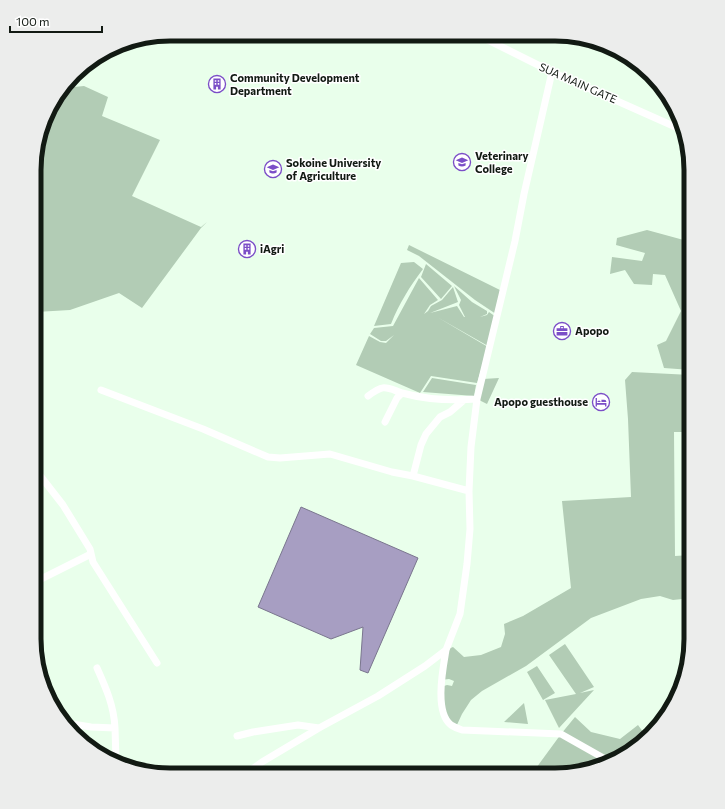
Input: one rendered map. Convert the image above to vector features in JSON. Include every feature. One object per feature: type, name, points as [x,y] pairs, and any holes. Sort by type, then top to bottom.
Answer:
[{"type":"street","name":"SUA MAIN GATE","points":[[490,41],[552,72],[677,128]]},
{"type":"street","points":[[552,72],[524,194],[515,242],[477,399],[471,447],[469,491],[470,529],[462,600],[460,614],[446,650],[440,687],[443,709],[446,718],[451,725],[462,730],[561,734],[604,758]]},
{"type":"street","points":[[368,396],[380,388],[386,387],[422,398],[440,400],[477,399]]},
{"type":"street","points":[[102,390],[268,457],[280,458],[330,454],[392,472],[469,491]]},
{"type":"street","points":[[385,422],[397,398],[402,393]]},
{"type":"street","points":[[413,476],[421,445],[426,434],[440,417],[450,412],[464,400]]},
{"type":"street","points":[[41,476],[63,505],[91,554],[93,562],[157,663]]},
{"type":"street","points":[[41,579],[91,554]]},
{"type":"street","points":[[254,768],[319,728],[378,696],[425,666],[446,650]]},
{"type":"street","points":[[97,668],[109,694],[113,711],[116,756]]},
{"type":"street","points":[[74,725],[84,727],[115,728]]},
{"type":"street","points":[[237,736],[298,725],[319,728]]},
{"type":"green space","points":[[84,86],[108,97],[102,116],[160,140],[132,196],[201,227],[207,222],[142,308],[119,293],[70,310],[41,312],[41,170],[43,145],[51,120],[58,105],[71,87]]},
{"type":"green space","points":[[647,230],[684,240],[684,369],[664,368],[657,345],[666,341],[681,311],[665,275],[653,274],[652,285],[634,284],[625,270],[610,274],[612,257],[642,261],[645,253],[616,245],[617,238]]},
{"type":"green space","points":[[409,245],[500,290],[496,314],[475,300],[419,256],[407,250]]},
{"type":"green space","points":[[414,262],[423,269],[405,295],[391,324],[374,326],[401,263]]},
{"type":"green space","points":[[426,264],[452,286],[441,299],[421,277]]},
{"type":"green space","points":[[419,278],[438,300],[430,305],[424,314],[431,306],[442,300],[453,287],[458,302],[430,313],[457,306],[465,317],[459,305],[461,300],[454,286],[472,302],[487,311],[487,314],[480,317],[487,315],[489,312],[496,317],[488,346],[437,317],[488,347],[477,383],[431,376],[420,393],[356,365],[369,336],[380,342],[386,343],[394,335],[386,341],[381,341],[370,334],[374,328],[393,326]]},
{"type":"green space","points":[[632,372],[684,375],[684,432],[674,432],[675,556],[684,555],[684,599],[673,600],[660,596],[641,599],[591,618],[526,666],[482,691],[471,700],[456,727],[446,718],[441,687],[447,685],[452,686],[454,681],[449,679],[441,680],[446,650],[453,647],[464,657],[481,655],[501,647],[505,634],[504,624],[523,616],[571,588],[562,501],[631,497],[625,380]]},
{"type":"green space","points":[[432,378],[476,385],[474,396],[423,392]]},
{"type":"green space","points":[[499,378],[487,404],[479,400],[483,379]]},
{"type":"green space","points":[[565,644],[594,687],[580,693],[594,690],[559,728],[545,700],[576,694],[549,655]]},
{"type":"green space","points":[[537,666],[555,693],[543,700],[527,672]]},
{"type":"green space","points":[[524,703],[528,724],[504,722]]},
{"type":"green space","points":[[575,717],[591,732],[620,739],[638,725],[643,733],[627,746],[612,755],[597,761],[580,766],[564,768],[536,768]]},
{"type":"shaded area","points":[[301,507],[418,558],[368,673],[360,670],[363,627],[331,639],[258,607]]},
{"type":"place","name":"Community Development Department","points":[[217,84]]},
{"type":"place","name":"Veterinary College","points":[[462,162]]},
{"type":"place","name":"Sokoine University of Agriculture","points":[[273,169]]},
{"type":"place","name":"iAgri","points":[[247,249]]},
{"type":"place","name":"Apopo","points":[[562,331]]},
{"type":"place","name":"Apopo guesthouse","points":[[601,402]]}]
